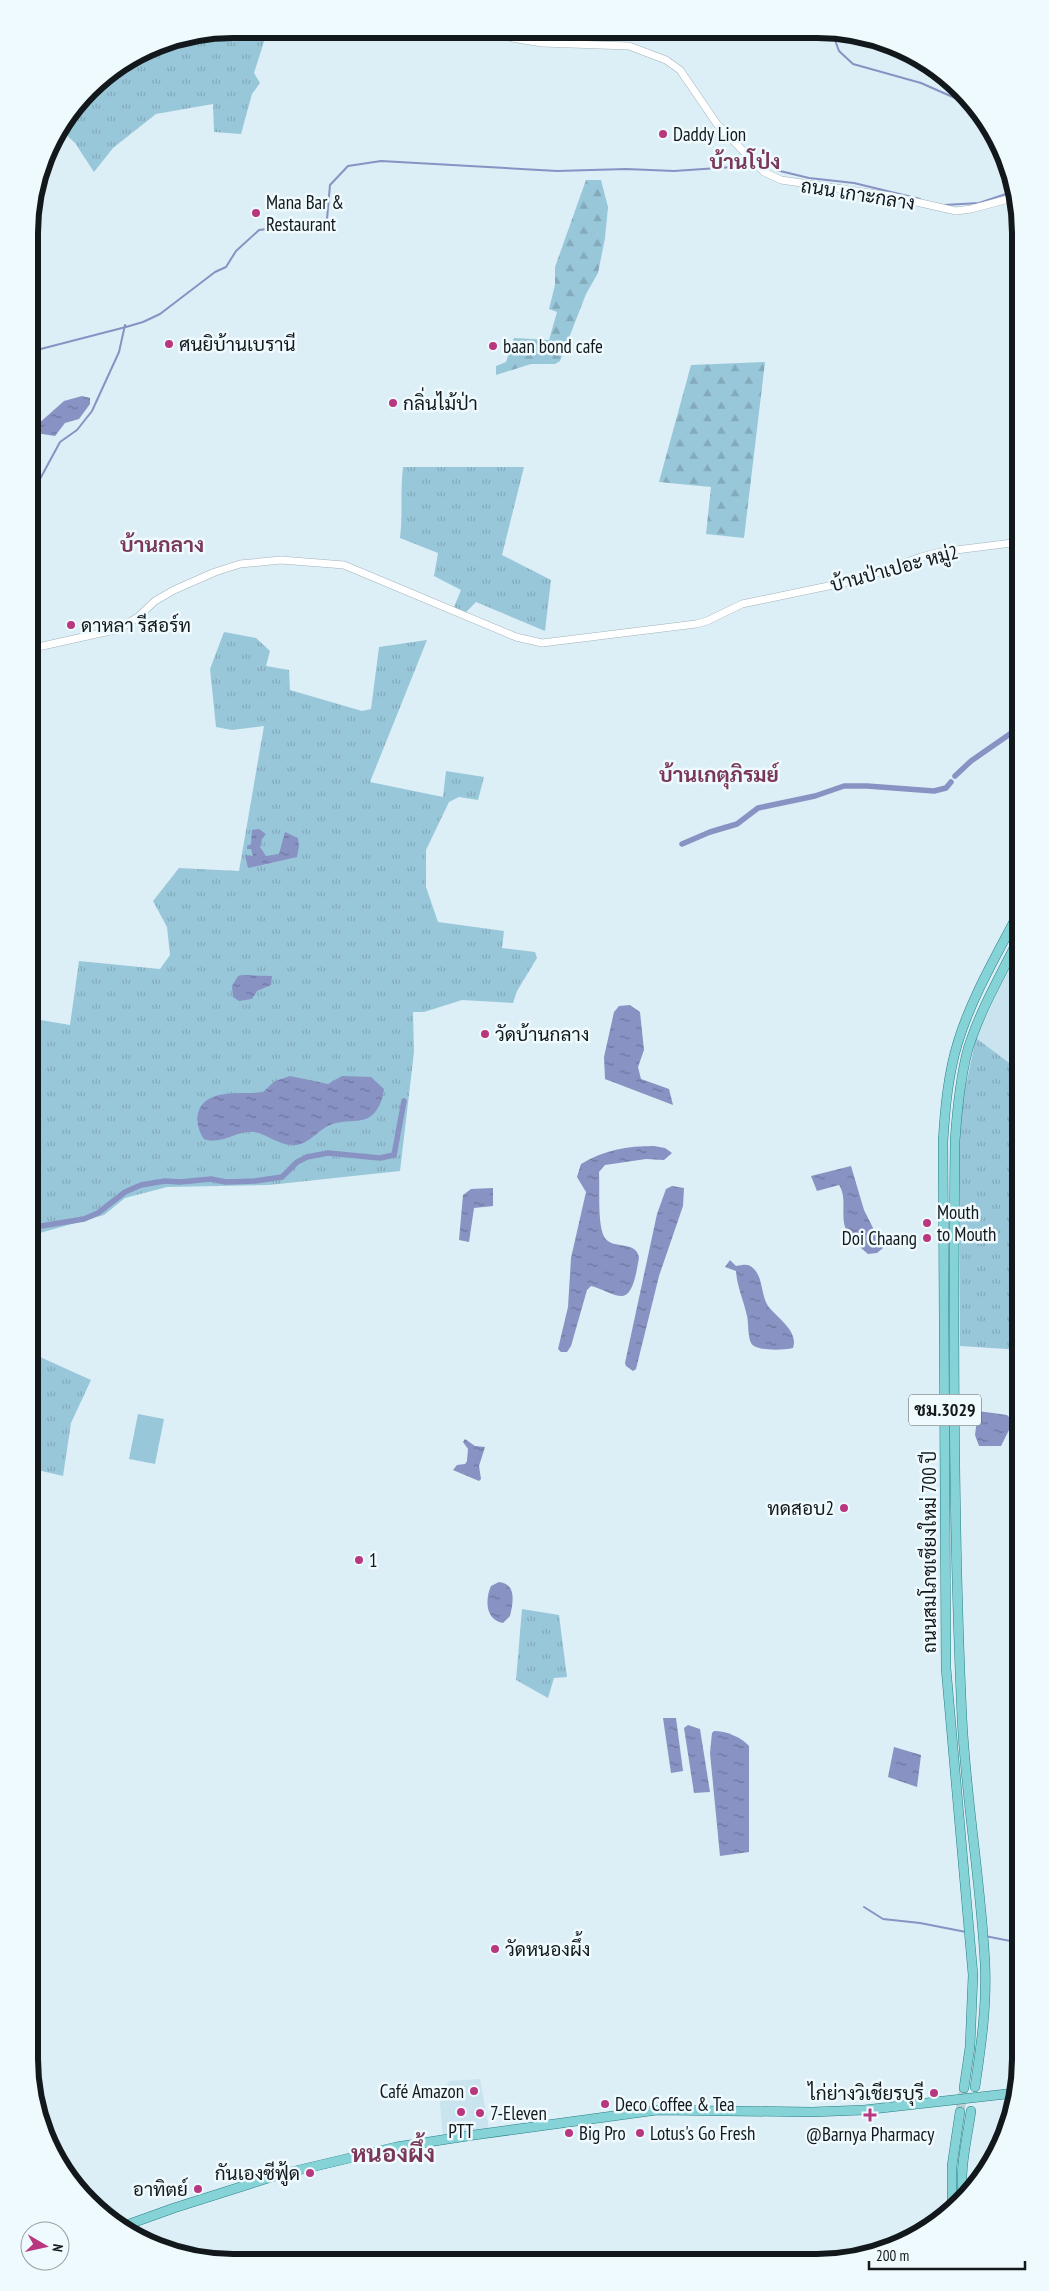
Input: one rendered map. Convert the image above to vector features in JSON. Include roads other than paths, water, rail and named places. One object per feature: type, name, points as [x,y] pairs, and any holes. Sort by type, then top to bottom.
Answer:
[{"type":"main road","name":"ถนนสมโภชเชียงใหม่ 700 ปี","points":[[964,2088],[973,2009],[973,1974],[946,1668],[943,1142],[948,1089],[957,1044],[968,1013],[1012,926]]},
{"type":"main road","name":"ถนนสมโภชเชียงใหม่ 700 ปี","points":[[975,2087],[984,2030],[985,1965],[963,1727],[960,1663],[956,1498],[955,1141],[957,1113],[968,1050],[985,1006],[1012,952]]},
{"type":"main road","points":[[129,2224],[278,2175],[396,2147],[474,2135],[657,2110],[812,2112],[864,2110],[1009,2094]]},
{"type":"main road","points":[[961,2189],[964,2152],[971,2111]]},
{"type":"main road","points":[[952,2198],[952,2166],[960,2112]]},
{"type":"street","name":"ถนน เกาะกลาง","points":[[512,38],[542,43],[629,46],[666,60],[680,70],[717,124],[764,172],[781,180],[890,196],[956,211],[971,209],[1009,198]]},
{"type":"street","name":"บ้านป่าเปอะ หมู่2","points":[[38,647],[119,629],[138,617],[155,601],[194,580],[240,564],[263,561],[287,560],[344,565],[516,637],[542,643],[696,624],[707,621],[742,604],[856,580],[940,552],[1012,543]]},
{"type":"water","points":[[82,396],[90,398],[90,404],[79,419],[65,423],[55,436],[38,433],[38,424],[64,401]]},
{"type":"water","points":[[259,829],[266,834],[262,839],[260,847],[266,856],[279,854],[285,832],[298,838],[297,857],[248,868],[245,855],[253,856],[251,849],[247,849],[247,846],[251,844],[252,830]]},
{"type":"water","points":[[238,976],[272,976],[271,985],[257,991],[252,999],[239,1001],[233,997],[232,986]]},
{"type":"water","points":[[630,1005],[640,1012],[644,1050],[638,1067],[641,1079],[669,1089],[673,1105],[605,1079],[604,1057],[614,1012],[619,1006]]},
{"type":"water","points":[[290,1076],[328,1084],[342,1076],[371,1077],[384,1089],[381,1101],[372,1116],[333,1124],[307,1141],[297,1145],[280,1143],[254,1132],[215,1141],[204,1139],[198,1127],[197,1116],[202,1105],[208,1099],[226,1094],[263,1092],[275,1081]]},
{"type":"water","points":[[654,1146],[665,1148],[672,1153],[664,1160],[646,1159],[605,1165],[599,1172],[602,1233],[609,1242],[629,1247],[637,1252],[639,1258],[636,1274],[632,1286],[626,1295],[614,1295],[591,1286],[587,1290],[571,1346],[567,1352],[561,1352],[558,1349],[568,1307],[571,1258],[586,1192],[577,1177],[581,1164],[598,1155],[616,1150]]},
{"type":"water","points":[[851,1166],[864,1210],[883,1248],[877,1253],[868,1254],[855,1242],[847,1231],[844,1221],[843,1195],[839,1185],[817,1191],[811,1176]]},
{"type":"water","points":[[672,1186],[684,1188],[683,1206],[659,1276],[636,1369],[633,1371],[625,1363],[657,1214],[666,1189]]},
{"type":"water","points":[[493,1188],[493,1206],[474,1208],[469,1242],[459,1240],[463,1195],[471,1189]]},
{"type":"water","points":[[730,1260],[736,1266],[750,1266],[757,1273],[768,1306],[786,1325],[793,1336],[793,1348],[768,1349],[758,1348],[752,1344],[736,1271],[725,1267]]},
{"type":"water","points":[[978,1411],[1007,1415],[1010,1418],[1010,1428],[1001,1446],[979,1446],[975,1435]]},
{"type":"water","points":[[465,1439],[475,1446],[485,1447],[479,1466],[481,1479],[479,1481],[453,1470],[457,1465],[465,1464],[467,1461],[468,1449],[463,1442]]},
{"type":"water","points":[[499,1582],[509,1586],[512,1595],[510,1616],[503,1623],[493,1618],[487,1603],[491,1586]]},
{"type":"water","points":[[663,1718],[676,1718],[683,1771],[671,1773]]},
{"type":"water","points":[[688,1725],[700,1729],[710,1792],[694,1793],[684,1728]]},
{"type":"water","points":[[714,1731],[733,1735],[749,1746],[749,1852],[720,1856],[710,1753],[712,1733]]},
{"type":"water","points":[[894,1747],[921,1755],[917,1787],[888,1777]]},
{"type":"waterway","points":[[834,38],[839,51],[853,64],[921,83],[959,100]]},
{"type":"waterway","points":[[38,350],[126,327],[160,314],[215,272],[226,267],[236,251],[259,230],[299,225],[320,227],[327,219],[330,185],[348,166],[381,161],[557,171],[626,169],[674,171],[733,167]]},
{"type":"waterway","points":[[776,170],[809,178],[854,183],[920,199]]},
{"type":"waterway","points":[[944,205],[979,203],[1008,193]]},
{"type":"waterway","points":[[40,479],[60,442],[77,430],[92,411],[119,352],[125,325],[126,327]]},
{"type":"waterway","points":[[955,776],[971,761],[1012,733]]},
{"type":"waterway","points":[[682,844],[710,832],[737,824],[758,808],[815,796],[844,786],[934,791],[946,788],[951,782]]},
{"type":"waterway","points":[[38,1227],[84,1219],[98,1213],[125,1192],[141,1185],[165,1181],[180,1182],[211,1179],[226,1182],[255,1181],[282,1177],[297,1162],[307,1157],[328,1153],[380,1158],[394,1155],[404,1101]]},
{"type":"waterway","points":[[864,1907],[883,1919],[920,1923],[966,1932]]},
{"type":"waterway","points":[[985,1936],[1012,1941]]},
{"type":"tunnel","points":[[960,2112],[964,2088]]},
{"type":"place","name":"Daddy Lion","points":[[663,134]]},
{"type":"place","name":"Mana Bar & Restaurant","points":[[256,213]]},
{"type":"place","name":"ศนยิบ้านเบรานี","points":[[169,344]]},
{"type":"place","name":"baan bond cafe","points":[[493,346]]},
{"type":"place","name":"กลิ่นไม้ป่า","points":[[393,403]]},
{"type":"place","name":"ดาหลา รีสอร์ท","points":[[71,625]]},
{"type":"place","name":"วัดบ้านกลาง","points":[[485,1034]]},
{"type":"place","name":"Mouth to Mouth","points":[[927,1223]]},
{"type":"place","name":"Doi Chaang","points":[[927,1238]]},
{"type":"place","name":"ทดสอบ2","points":[[844,1508]]},
{"type":"place","name":"1","points":[[359,1560]]},
{"type":"place","name":"วัดหนองผึ้ง","points":[[495,1949]]},
{"type":"place","name":"Café Amazon","points":[[474,2091]]},
{"type":"place","name":"ไก่ย่างวิเชียรบุรี","points":[[934,2093]]},
{"type":"place","name":"Deco Coffee & Tea","points":[[605,2104]]},
{"type":"place","name":"PTT","points":[[461,2112]]},
{"type":"place","name":"7-Eleven","points":[[480,2113]]},
{"type":"place","name":"@Barnya Pharmacy","points":[[870,2115]]},
{"type":"place","name":"Big Pro","points":[[569,2133]]},
{"type":"place","name":"Lotus's Go Fresh","points":[[640,2133]]},
{"type":"place","name":"กันเองซีฟู้ด","points":[[310,2173]]},
{"type":"place","name":"อาทิตย์","points":[[198,2189]]},
{"type":"district","name":"บ้านโป่ง","points":[[745,162]]},
{"type":"district","name":"บ้านกลาง","points":[[162,545]]},
{"type":"district","name":"บ้านเกตุภิรมย์","points":[[719,775]]},
{"type":"district","name":"หนองผึ้ง","points":[[393,2154]]}]
